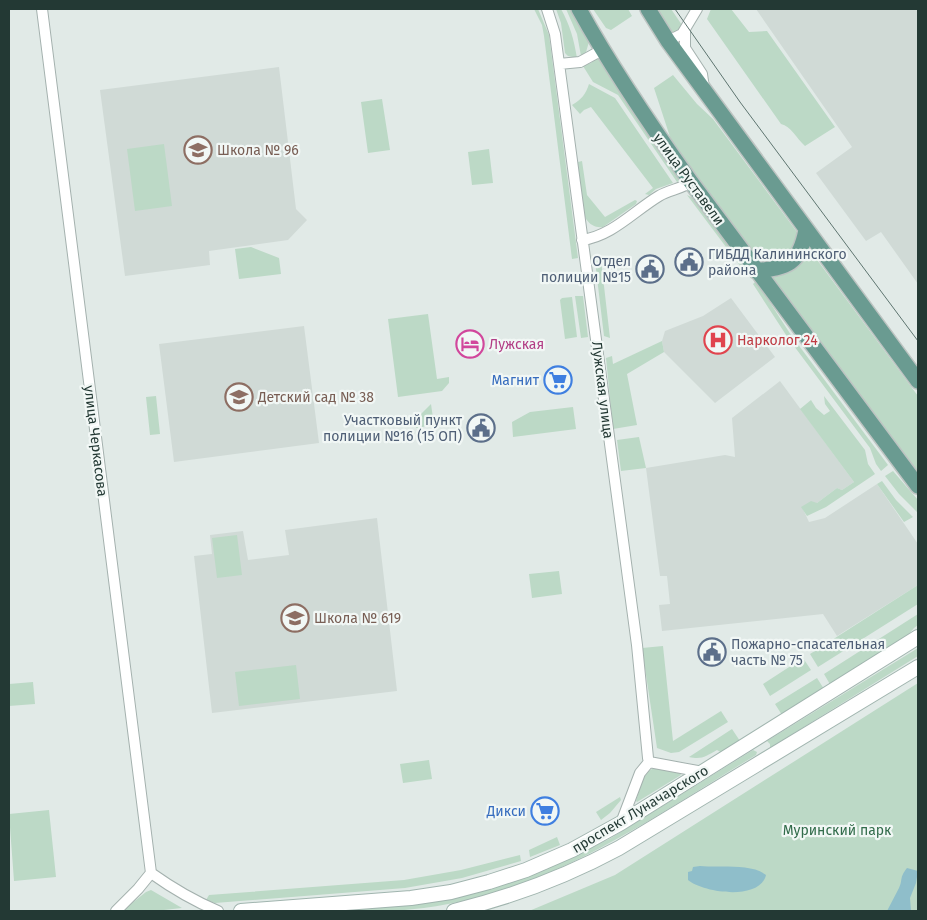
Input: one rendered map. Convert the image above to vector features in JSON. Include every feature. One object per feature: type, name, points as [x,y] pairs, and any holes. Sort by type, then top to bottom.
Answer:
[{"type":"main road","name":"улица Руставели","points":[[579,9],[602,50],[658,136],[756,271],[918,486]]},
{"type":"main road","points":[[648,9],[668,41],[918,381]]},
{"type":"main road","points":[[756,271],[783,266],[797,257],[802,248],[806,230]]},
{"type":"main road","name":"проспект Луначарского","points":[[241,911],[411,898],[451,892],[526,870],[572,850],[622,823],[918,638]]},
{"type":"main road","name":"проспект Луначарского","points":[[454,911],[498,900],[590,864],[918,667]]},
{"type":"main road","points":[[757,738],[765,749],[766,759]]},
{"type":"street","name":"улица Черкасова","points":[[42,9],[151,873]]},
{"type":"street","points":[[547,9],[553,23],[559,64],[580,62],[602,50]]},
{"type":"street","points":[[668,41],[678,37],[685,30],[697,9]]},
{"type":"street","points":[[685,30],[685,48],[702,74],[705,91]]},
{"type":"street","name":"Лужская улица","points":[[559,64],[636,638],[649,762]]},
{"type":"street","points":[[582,240],[606,233],[658,196],[691,182]]},
{"type":"street","points":[[622,823],[640,772],[649,762],[703,772]]},
{"type":"street","points":[[116,911],[151,873],[181,893],[218,911]]},
{"type":"shaded area","points":[[756,9],[918,10],[918,284],[881,232],[866,241],[816,173],[852,147]]},
{"type":"shaded area","name":"Школа № 96","points":[[279,67],[296,209],[307,220],[288,240],[209,251],[210,265],[125,276],[100,90]]},
{"type":"shaded area","points":[[731,298],[775,357],[715,403],[664,352],[662,341],[665,331],[703,316]]},
{"type":"shaded area","name":"Детский сад № 38","points":[[304,326],[319,443],[174,462],[159,344]]},
{"type":"shaded area","points":[[780,381],[854,482],[842,490],[837,488],[817,503],[802,507],[809,522],[825,518],[877,484],[918,544],[918,585],[837,636],[823,614],[662,631],[659,605],[670,604],[667,576],[660,576],[646,468],[725,455],[735,457],[732,418]]},
{"type":"shaded area","name":"Школа № 619","points":[[377,518],[397,691],[212,713],[194,556],[212,554],[210,535],[243,531],[248,560],[289,555],[285,530]]},
{"type":"green space","points":[[534,9],[538,9],[549,35],[578,258],[572,259],[544,36],[542,25]]},
{"type":"green space","points":[[556,9],[561,9],[567,21],[577,58],[568,56],[565,53],[561,23]]},
{"type":"green space","points":[[566,9],[572,9],[589,42],[586,52],[581,56],[577,34]]},
{"type":"green space","points":[[593,9],[628,9],[632,16],[611,30],[606,28]]},
{"type":"green space","points":[[655,9],[671,9],[682,25],[679,30],[671,32]]},
{"type":"green space","points":[[711,9],[731,9],[749,32],[767,31],[835,127],[805,146],[791,130],[781,124],[707,19]]},
{"type":"green space","points":[[597,58],[600,59],[679,181],[677,182],[618,95],[593,82],[583,66]]},
{"type":"green space","points":[[673,75],[697,104],[713,119],[797,232],[798,237],[787,258],[769,262],[753,252],[672,143],[654,88]]},
{"type":"green space","points":[[589,84],[615,98],[673,183],[656,189],[649,195],[645,194],[653,188],[591,107],[580,114],[572,105],[583,96]]},
{"type":"green space","points":[[382,99],[390,150],[368,153],[361,102]]},
{"type":"green space","points":[[164,144],[172,206],[135,211],[127,149]]},
{"type":"green space","points":[[489,149],[493,183],[472,185],[468,152]]},
{"type":"green space","points":[[582,161],[587,195],[605,217],[635,200],[637,201],[636,204],[603,227],[591,224],[584,214],[578,162]]},
{"type":"green space","points":[[687,195],[695,199],[747,269],[744,271]]},
{"type":"green space","points":[[251,247],[279,258],[281,274],[239,279],[235,249]]},
{"type":"green space","points":[[809,249],[918,396],[918,474],[769,275],[794,269],[806,256]]},
{"type":"green space","points":[[601,260],[610,338],[604,336],[595,261]]},
{"type":"green space","points":[[756,281],[791,335],[788,338],[753,284]]},
{"type":"green space","points":[[575,296],[583,296],[588,337],[581,338]]},
{"type":"green space","points":[[572,297],[577,337],[565,339],[560,300]]},
{"type":"green space","points":[[428,314],[437,379],[449,377],[449,383],[442,391],[398,397],[388,319]]},
{"type":"green space","points":[[662,341],[664,352],[627,374],[637,425],[613,429],[606,358],[612,356],[613,364]]},
{"type":"green space","points":[[797,343],[888,465],[881,471],[870,448],[794,346]]},
{"type":"green space","points":[[156,396],[160,434],[150,435],[146,397]]},
{"type":"green space","points":[[824,396],[865,450],[868,464],[875,474],[826,507],[807,516],[801,507],[811,501],[817,503],[837,488],[842,490],[854,482],[800,409],[811,400],[824,415],[830,411],[825,404]]},
{"type":"green space","points":[[431,404],[434,425],[416,428],[415,420]]},
{"type":"green space","points":[[573,407],[576,429],[513,437],[512,422],[530,412]]},
{"type":"green space","points":[[639,437],[646,468],[621,471],[617,440]]},
{"type":"green space","points":[[893,471],[918,500],[918,513],[899,494],[885,476]]},
{"type":"green space","points":[[882,481],[896,500],[913,517],[904,522],[877,484]]},
{"type":"green space","points":[[237,535],[242,575],[217,578],[212,538]]},
{"type":"green space","points":[[559,571],[562,594],[532,598],[529,574]]},
{"type":"green space","points":[[918,585],[918,604],[818,667],[810,654]]},
{"type":"green space","points":[[918,614],[918,625],[902,642],[831,686],[824,674]]},
{"type":"green space","points":[[663,646],[673,741],[721,711],[728,722],[679,752],[671,753],[657,748],[642,648]]},
{"type":"green space","points":[[918,648],[918,656],[770,748],[770,744],[767,741]]},
{"type":"green space","points":[[803,658],[811,670],[770,696],[763,684]]},
{"type":"green space","points":[[296,665],[300,699],[239,706],[235,672]]},
{"type":"green space","points":[[817,678],[824,689],[782,715],[775,704]]},
{"type":"green space","points":[[33,682],[35,704],[9,706],[9,684]]},
{"type":"green space","name":"Муринский парк","points":[[918,683],[918,911],[529,911],[615,875]]},
{"type":"green space","points":[[732,729],[740,741],[722,753],[717,750],[701,758],[689,757]]},
{"type":"green space","points":[[753,750],[757,752],[756,755],[624,835],[555,870],[520,884],[472,899],[424,908],[381,911],[324,911],[507,882],[562,862],[611,838]]},
{"type":"green space","points":[[429,760],[432,779],[403,783],[400,764]]},
{"type":"green space","points":[[655,768],[680,773],[681,775],[637,802],[644,777]]},
{"type":"green space","points":[[620,797],[621,800],[601,820],[596,812]]},
{"type":"green space","points":[[49,810],[56,877],[14,881],[9,814]]},
{"type":"green space","points":[[557,837],[560,845],[530,857],[529,850]]},
{"type":"green space","points":[[520,855],[521,861],[462,878],[405,888],[215,903],[206,900],[209,895],[404,880],[461,870]]},
{"type":"green space","points":[[151,890],[182,908],[155,911],[122,911]]},
{"type":"water","points":[[693,867],[744,867],[760,871],[766,875],[762,883],[754,889],[731,892],[718,891],[696,885],[688,880],[688,872],[692,871]]},
{"type":"water","points":[[907,868],[918,871],[910,898],[911,911],[887,911],[899,888]]},
{"type":"tram line","points":[[675,9],[740,102],[918,341]]},
{"type":"place","name":"Школа № 96","points":[[198,150]]},
{"type":"place","name":"ГИБДД Калининского района","points":[[689,262]]},
{"type":"place","name":"Отдел полиции №15","points":[[650,269]]},
{"type":"place","name":"Нарколог 24","points":[[718,340]]},
{"type":"place","name":"Лужская","points":[[470,344]]},
{"type":"place","name":"Магнит","points":[[558,380]]},
{"type":"place","name":"Детский сад № 38","points":[[239,397]]},
{"type":"place","name":"Участковый пункт полиции №16 (15 ОП)","points":[[481,428]]},
{"type":"place","name":"Школа № 619","points":[[295,618]]},
{"type":"place","name":"Пожарно-спасательная часть № 75","points":[[712,652]]},
{"type":"place","name":"Дикси","points":[[545,811]]}]
